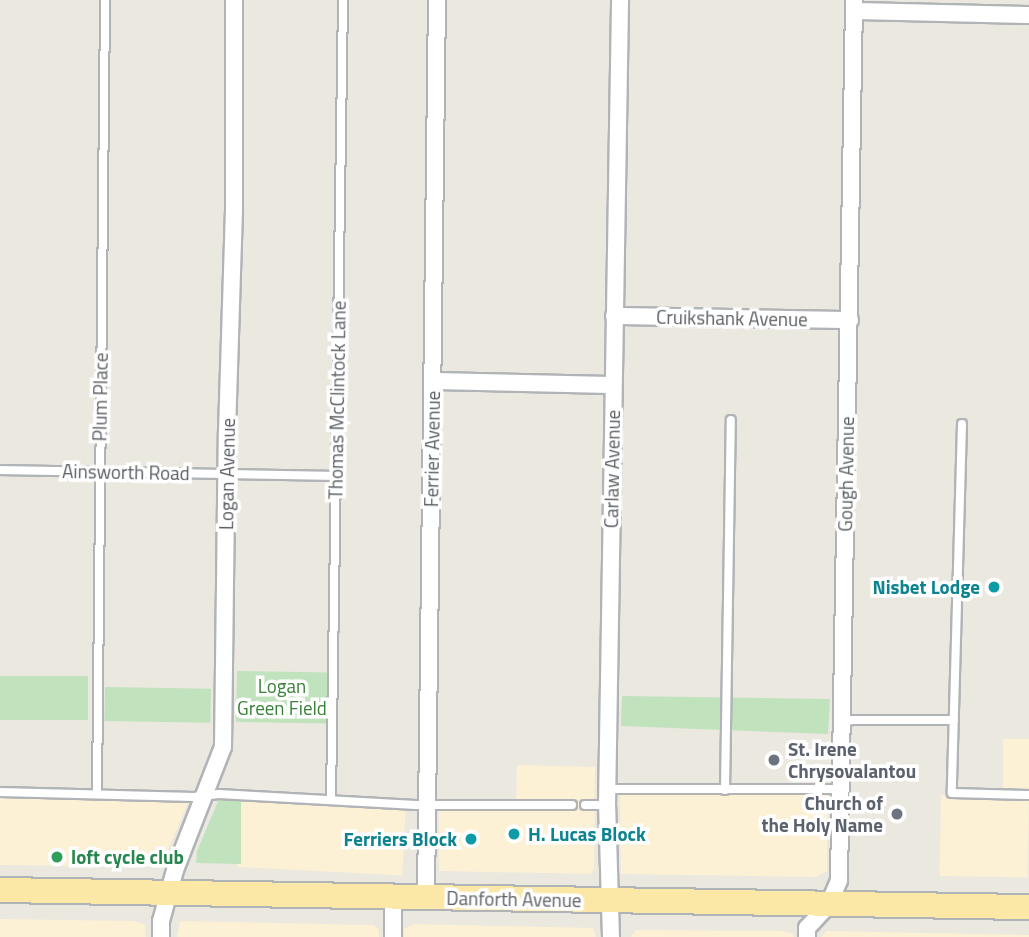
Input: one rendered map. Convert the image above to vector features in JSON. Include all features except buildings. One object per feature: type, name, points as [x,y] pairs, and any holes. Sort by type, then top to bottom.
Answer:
[{"type":"main road","name":"Danforth Avenue","points":[[0,890],[1029,907]]},
{"type":"street","name":"Logan Avenue","points":[[161,937],[161,921],[168,894],[223,747],[226,474],[234,212],[234,0]]},
{"type":"street","name":"Ferrier Avenue","points":[[426,897],[438,0]]},
{"type":"street","name":"Carlaw Avenue","points":[[611,937],[607,797],[620,0]]},
{"type":"street","points":[[855,6],[1029,15]]},
{"type":"street","name":"Gough Avenue","points":[[807,937],[807,928],[813,917],[829,904],[839,880],[855,6]]},
{"type":"street","name":"Cruikshank Avenue","points":[[614,316],[850,320]]},
{"type":"street","points":[[433,381],[613,385]]},
{"type":"street","points":[[393,897],[393,937]]},
{"type":"lane","name":"Plum Place","points":[[97,794],[105,0]]},
{"type":"lane","name":"Thomas McClintock Lane","points":[[331,799],[343,0]]},
{"type":"lane","points":[[725,790],[731,420]]},
{"type":"lane","points":[[962,424],[952,793],[1029,795]]},
{"type":"lane","name":"Ainsworth Road","points":[[0,470],[335,475]]},
{"type":"lane","points":[[841,724],[852,720],[954,720]]},
{"type":"lane","points":[[585,805],[607,797],[725,790],[839,789]]},
{"type":"lane","points":[[0,792],[206,794],[427,805],[572,805]]},
{"type":"shaded area","points":[[1003,739],[1029,739],[1029,791],[1003,791]]},
{"type":"shaded area","points":[[517,765],[595,767],[594,868],[591,874],[439,871],[439,802],[516,804]]},
{"type":"shaded area","points":[[620,790],[828,792],[827,871],[816,877],[621,874]]},
{"type":"shaded area","points":[[0,795],[190,798],[161,867],[0,865]]},
{"type":"shaded area","points":[[941,795],[1029,797],[1028,878],[940,876]]},
{"type":"shaded area","points":[[241,799],[406,808],[402,876],[237,867]]},
{"type":"shaded area","points":[[0,919],[135,921],[145,925],[146,937],[0,937]]},
{"type":"shaded area","points":[[180,921],[374,925],[379,930],[379,937],[177,937]]},
{"type":"shaded area","points":[[415,924],[593,928],[596,937],[404,937],[404,929]]},
{"type":"shaded area","points":[[636,930],[784,931],[794,937],[631,937]]},
{"type":"shaded area","points":[[827,931],[1029,935],[1029,937],[821,937]]},
{"type":"green space","name":"Logan Green Field","points":[[237,671],[328,673],[327,724],[236,722]]},
{"type":"green space","points":[[0,676],[88,676],[88,720],[0,720]]},
{"type":"green space","points":[[105,687],[211,689],[210,723],[104,721]]},
{"type":"green space","points":[[622,696],[830,699],[828,734],[621,726]]},
{"type":"green space","points":[[219,799],[241,799],[241,864],[196,863],[197,851]]},
{"type":"place","name":"Nisbet Lodge","points":[[994,587]]},
{"type":"place","name":"St. Irene Chrysovalantou","points":[[774,760]]},
{"type":"place","name":"Church of the Holy Name","points":[[897,814]]},
{"type":"place","name":"H. Lucas Block","points":[[514,834]]},
{"type":"place","name":"Ferriers Block","points":[[471,839]]},
{"type":"place","name":"loft cycle club","points":[[57,857]]}]
